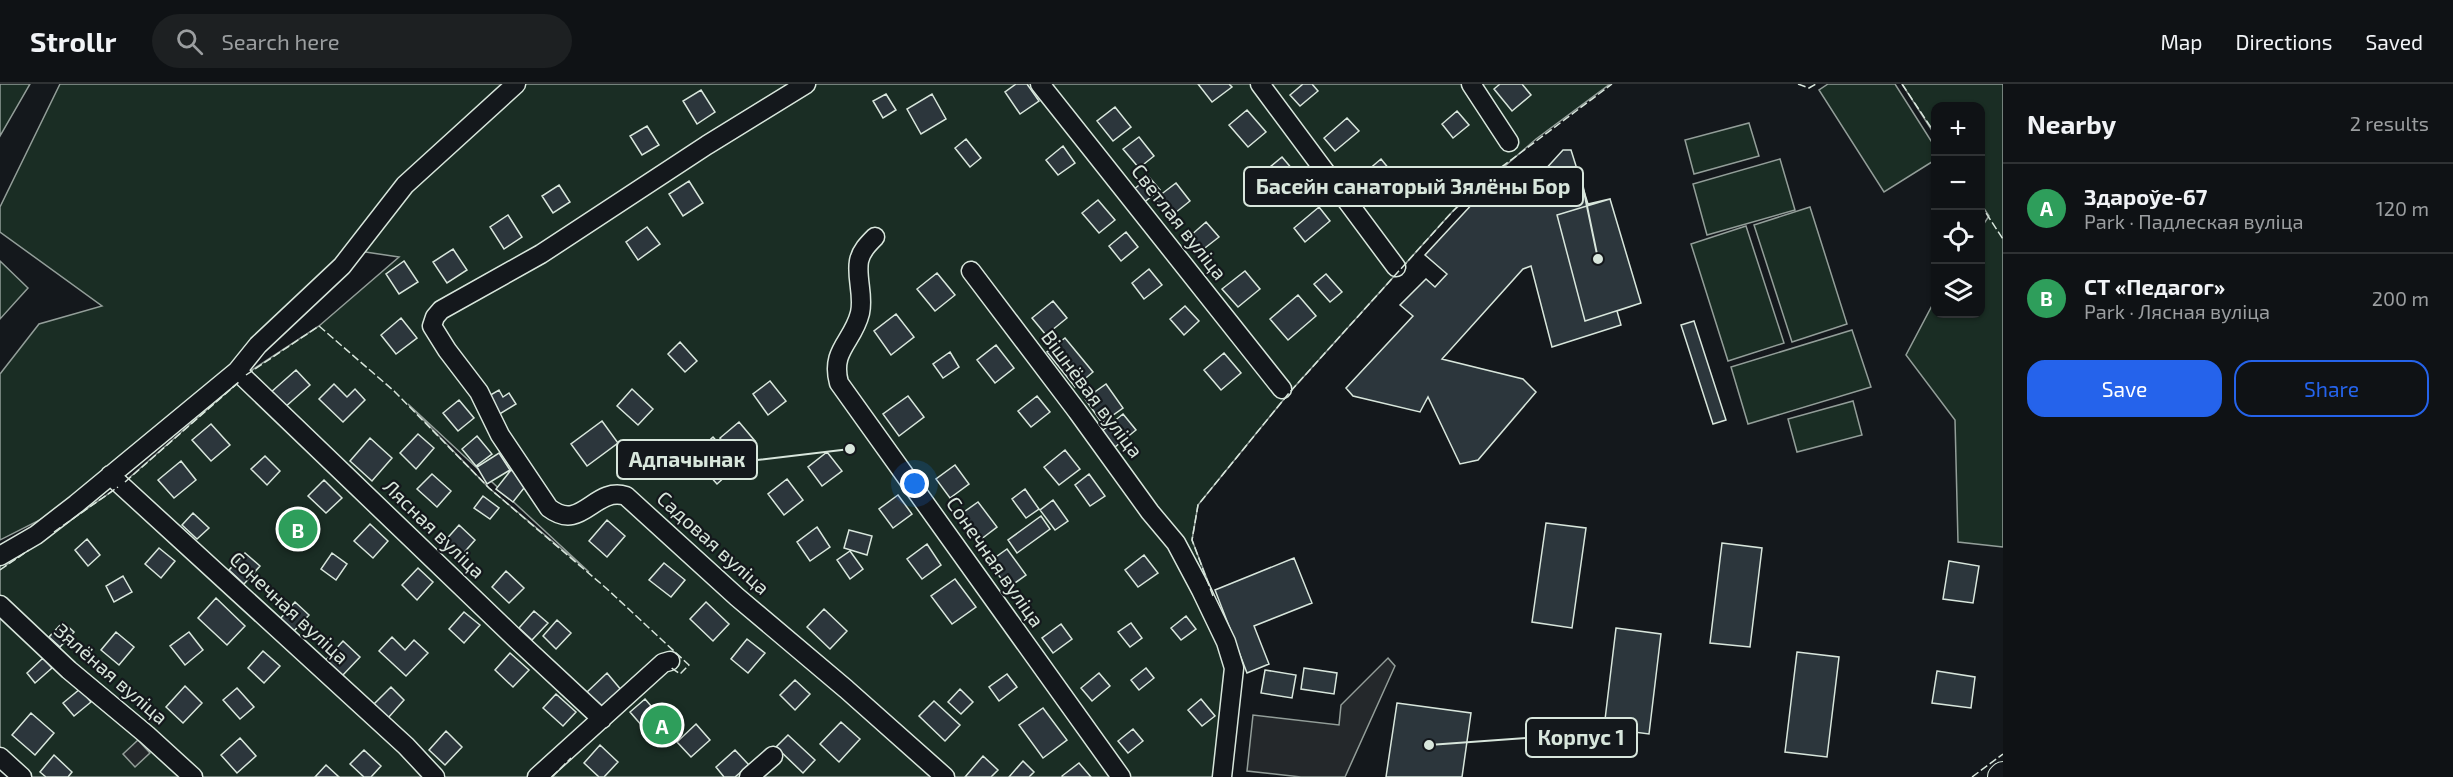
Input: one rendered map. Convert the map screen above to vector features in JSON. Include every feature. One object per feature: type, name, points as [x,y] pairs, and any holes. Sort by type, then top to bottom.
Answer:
[{"type":"street","points":[[0,556],[36,535],[237,371],[258,345],[334,274],[405,185],[516,84]]},
{"type":"street","name":"Садовая вуліца","points":[[806,84],[707,145],[542,254],[441,310],[432,326],[479,392],[500,435],[549,508],[559,516],[570,516],[579,513],[609,494],[626,496],[737,597],[945,777]]},
{"type":"street","name":"Светлая вуліца","points":[[1040,84],[1282,389]]},
{"type":"street","points":[[1260,84],[1396,267]]},
{"type":"street","points":[[1470,84],[1509,142]]},
{"type":"street","name":"Сонечная вуліца","points":[[875,237],[867,245],[860,258],[858,276],[862,298],[860,314],[839,355],[836,369],[839,383],[1121,777]]},
{"type":"street","name":"Вішнёвая вуліца","points":[[971,271],[1150,512],[1176,543],[1226,642],[1234,668],[1222,777]]},
{"type":"street","name":"Лясная вуліца","points":[[237,371],[507,631],[602,718]]},
{"type":"street","name":"Сонечная вуліца","points":[[110,475],[398,738],[435,777]]},
{"type":"street","name":"Зялёная вуліца","points":[[0,605],[69,670],[193,777]]},
{"type":"street","points":[[537,777],[663,663],[670,661]]},
{"type":"street","points":[[749,777],[773,756]]},
{"type":"street","points":[[0,757],[22,777]]},
{"type":"green space","points":[[0,84],[30,84],[0,136]]},
{"type":"green space","points":[[60,84],[1610,84],[1536,139],[1452,212],[1289,393],[1198,505],[1192,540],[1229,636],[1228,777],[32,777],[0,747],[0,562],[113,483],[0,540],[0,374],[39,324],[102,306],[0,232],[0,207]],"holes":[[[352,250],[399,257],[319,326],[252,370],[121,485],[5,566],[119,480]],[[408,404],[589,572],[489,488]]]},
{"type":"green space","points":[[1828,84],[1895,84],[1931,141],[1931,163],[1884,192],[1819,90]]},
{"type":"green space","points":[[1902,84],[2003,84],[2003,547],[1958,542],[1955,420],[1906,355],[1931,308],[1931,318],[1985,318],[1985,222],[1989,216],[1985,210],[1985,102],[1931,102],[1931,129]]},
{"type":"green space","points":[[1749,123],[1759,156],[1694,174],[1685,140]]},
{"type":"green space","points":[[1780,159],[1795,210],[1707,235],[1693,184]]},
{"type":"green space","points":[[1810,207],[1847,324],[1792,342],[1754,225]]},
{"type":"green space","points":[[1746,226],[1784,343],[1728,361],[1691,244]]},
{"type":"green space","points":[[0,261],[28,288],[0,319]]},
{"type":"green space","points":[[1852,330],[1871,387],[1748,424],[1731,367]]},
{"type":"green space","points":[[1853,401],[1862,435],[1797,452],[1788,419]]},
{"type":"shaded area","points":[[1388,658],[1395,666],[1345,777],[1301,777],[1247,771],[1253,715],[1339,725],[1341,705]]},
{"type":"shaded area","points":[[138,740],[150,753],[135,767],[123,754]]},
{"type":"building","points":[[1016,84],[1027,84],[1039,101],[1020,114],[1005,92]]},
{"type":"building","points":[[1198,84],[1229,84],[1232,87],[1212,102]]},
{"type":"building","points":[[1303,84],[1312,84],[1318,91],[1300,106],[1290,95]]},
{"type":"building","points":[[1500,84],[1522,84],[1531,95],[1512,111],[1494,89]]},
{"type":"building","points":[[701,90],[715,112],[697,124],[683,101]]},
{"type":"building","points":[[886,94],[896,110],[883,118],[873,101]]},
{"type":"building","points":[[932,94],[946,119],[921,134],[907,109]]},
{"type":"building","points":[[1115,107],[1131,127],[1113,141],[1097,121]]},
{"type":"building","points":[[1247,110],[1266,132],[1248,147],[1229,125]]},
{"type":"building","points":[[1457,111],[1469,125],[1453,138],[1442,124]]},
{"type":"building","points":[[1347,118],[1359,131],[1335,151],[1324,138]]},
{"type":"building","points":[[647,126],[659,145],[642,155],[630,136]]},
{"type":"building","points":[[1139,137],[1154,156],[1139,168],[1123,149]]},
{"type":"building","points":[[966,139],[981,158],[970,167],[955,148]]},
{"type":"building","points":[[1063,146],[1075,163],[1058,175],[1046,160]]},
{"type":"building","points":[[1563,150],[1571,150],[1588,204],[1610,199],[1641,303],[1617,311],[1621,325],[1552,347],[1531,266],[1523,269],[1442,359],[1523,379],[1536,392],[1478,460],[1460,464],[1428,397],[1420,412],[1353,396],[1346,388],[1413,316],[1400,305],[1426,279],[1435,287],[1447,274],[1425,255],[1488,187],[1513,205]]},
{"type":"building","points":[[1282,157],[1293,170],[1276,185],[1264,172]]},
{"type":"building","points":[[1381,159],[1398,180],[1378,196],[1361,176]]},
{"type":"building","points":[[1149,177],[1160,190],[1143,203],[1133,190]]},
{"type":"building","points":[[689,181],[703,203],[683,216],[669,194]]},
{"type":"building","points":[[1176,183],[1190,201],[1170,217],[1155,199]]},
{"type":"building","points":[[559,185],[570,202],[553,213],[542,196]]},
{"type":"building","points":[[1610,199],[1641,303],[1585,321],[1557,215]]},
{"type":"building","points":[[1098,200],[1115,220],[1099,233],[1082,213]]},
{"type":"building","points":[[1319,207],[1330,221],[1305,242],[1294,228]]},
{"type":"building","points":[[508,215],[522,237],[504,249],[490,227]]},
{"type":"building","points":[[1206,222],[1219,237],[1201,251],[1189,237]]},
{"type":"building","points":[[647,227],[660,244],[638,260],[626,242]]},
{"type":"building","points":[[1126,232],[1138,247],[1121,261],[1109,246]]},
{"type":"building","points":[[453,249],[467,270],[447,283],[433,262]]},
{"type":"building","points":[[404,261],[418,282],[399,294],[386,274]]},
{"type":"building","points":[[1149,269],[1162,285],[1144,299],[1132,283]]},
{"type":"building","points":[[1245,271],[1260,289],[1238,307],[1222,289]]},
{"type":"building","points":[[937,273],[955,295],[935,311],[917,289]]},
{"type":"building","points":[[1326,274],[1342,292],[1330,302],[1314,284]]},
{"type":"building","points":[[1298,295],[1316,316],[1288,340],[1270,319]]},
{"type":"building","points":[[1053,301],[1067,318],[1046,335],[1032,318]]},
{"type":"building","points":[[1185,306],[1199,321],[1184,335],[1170,319]]},
{"type":"building","points":[[896,314],[914,337],[891,355],[874,331]]},
{"type":"building","points":[[401,318],[417,338],[396,354],[381,335]]},
{"type":"building","points":[[1694,321],[1726,420],[1713,424],[1681,325]]},
{"type":"building","points":[[1065,338],[1093,372],[1075,387],[1047,352]]},
{"type":"building","points":[[680,342],[697,361],[685,372],[668,354]]},
{"type":"building","points":[[996,345],[1014,368],[995,383],[977,360]]},
{"type":"building","points":[[950,352],[959,367],[943,378],[933,364]]},
{"type":"building","points":[[1224,353],[1241,373],[1221,390],[1204,370]]},
{"type":"building","points":[[296,370],[310,385],[284,408],[270,393]]},
{"type":"building","points":[[770,381],[786,401],[768,415],[753,394]]},
{"type":"building","points":[[334,384],[347,397],[355,389],[365,400],[343,422],[319,399]]},
{"type":"building","points":[[1106,384],[1123,408],[1102,423],[1085,399]]},
{"type":"building","points":[[632,389],[653,409],[638,425],[617,406]]},
{"type":"building","points":[[499,390],[503,397],[509,393],[516,404],[498,415],[487,397]]},
{"type":"building","points":[[908,396],[924,417],[899,436],[883,414]]},
{"type":"building","points":[[1037,396],[1050,412],[1031,427],[1018,411]]},
{"type":"building","points":[[459,400],[474,418],[458,431],[443,413]]},
{"type":"building","points":[[1123,414],[1136,430],[1115,447],[1102,431]]},
{"type":"building","points":[[602,421],[618,443],[587,466],[571,444]]},
{"type":"building","points":[[739,422],[755,441],[735,457],[720,438]]},
{"type":"building","points":[[211,424],[230,445],[211,461],[192,440]]},
{"type":"building","points":[[418,434],[434,448],[416,469],[400,453]]},
{"type":"building","points":[[477,436],[492,454],[476,466],[462,449]]},
{"type":"building","points":[[713,437],[738,465],[717,484],[692,456]]},
{"type":"building","points":[[370,438],[392,458],[372,481],[350,461]]},
{"type":"building","points":[[1065,450],[1080,469],[1059,485],[1044,467]]},
{"type":"building","points":[[827,452],[842,471],[822,486],[808,467]]},
{"type":"building","points":[[499,453],[510,470],[487,484],[477,467]]},
{"type":"building","points":[[265,456],[280,471],[267,485],[251,469]]},
{"type":"building","points":[[181,461],[196,480],[174,498],[158,480]]},
{"type":"building","points":[[955,465],[969,484],[950,498],[936,479]]},
{"type":"building","points":[[511,470],[528,483],[513,502],[496,489]]},
{"type":"building","points":[[432,474],[451,491],[437,507],[417,489]]},
{"type":"building","points":[[1089,474],[1105,496],[1090,506],[1075,485]]},
{"type":"building","points":[[787,479],[803,500],[784,515],[768,494]]},
{"type":"building","points":[[324,480],[342,498],[326,513],[308,496]]},
{"type":"building","points":[[1025,489],[1039,509],[1026,518],[1012,499]]},
{"type":"building","points":[[898,495],[912,514],[893,528],[879,509]]},
{"type":"building","points":[[483,496],[499,508],[490,519],[474,508]]},
{"type":"building","points":[[1053,500],[1068,521],[1055,530],[1040,510]]},
{"type":"building","points":[[978,502],[997,527],[980,540],[961,514]]},
{"type":"building","points":[[193,513],[209,528],[197,539],[182,525]]},
{"type":"building","points":[[1041,516],[1050,529],[1017,553],[1008,540]]},
{"type":"building","points":[[607,520],[625,536],[607,557],[589,541]]},
{"type":"building","points":[[1546,523],[1586,528],[1572,628],[1532,622]]},
{"type":"building","points":[[370,524],[388,541],[373,558],[354,541]]},
{"type":"building","points":[[459,525],[475,540],[461,556],[444,542]]},
{"type":"building","points":[[817,527],[830,547],[810,561],[797,542]]},
{"type":"building","points":[[849,530],[872,536],[867,555],[844,548]]},
{"type":"building","points":[[87,539],[100,555],[88,566],[75,550]]},
{"type":"building","points":[[1722,543],[1762,548],[1750,647],[1710,643]]},
{"type":"building","points":[[927,544],[941,565],[922,579],[907,559]]},
{"type":"building","points":[[159,548],[175,561],[161,578],[145,564]]},
{"type":"building","points":[[1007,549],[1026,575],[1008,588],[989,562]]},
{"type":"building","points":[[850,551],[863,569],[850,579],[837,560]]},
{"type":"building","points":[[245,553],[260,566],[244,584],[229,570]]},
{"type":"building","points":[[332,553],[347,564],[336,580],[321,569]]},
{"type":"building","points":[[1144,555],[1158,573],[1138,587],[1125,570]]},
{"type":"building","points":[[1294,558],[1312,603],[1254,626],[1269,664],[1247,673],[1215,590]]},
{"type":"building","points":[[1949,561],[1979,566],[1973,603],[1943,599]]},
{"type":"building","points":[[664,563],[685,580],[671,597],[649,580]]},
{"type":"building","points":[[418,568],[433,582],[417,600],[402,585]]},
{"type":"building","points":[[506,571],[524,588],[509,603],[492,587]]},
{"type":"building","points":[[123,576],[132,592],[114,602],[106,586]]},
{"type":"building","points":[[955,579],[976,607],[952,624],[931,596]]},
{"type":"building","points":[[216,598],[245,626],[227,645],[198,618]]},
{"type":"building","points":[[295,602],[309,615],[293,632],[280,619]]},
{"type":"building","points":[[706,602],[729,624],[713,641],[690,619]]},
{"type":"building","points":[[824,609],[847,631],[830,649],[807,627]]},
{"type":"building","points":[[534,611],[548,623],[532,640],[519,628]]},
{"type":"building","points":[[464,612],[480,625],[464,643],[449,629]]},
{"type":"building","points":[[1186,616],[1196,629],[1181,640],[1171,628]]},
{"type":"building","points":[[557,620],[571,633],[556,649],[543,636]]},
{"type":"building","points":[[63,622],[74,632],[60,647],[49,637]]},
{"type":"building","points":[[1131,623],[1142,638],[1130,647],[1118,632]]},
{"type":"building","points":[[1061,624],[1072,639],[1053,653],[1042,638]]},
{"type":"building","points":[[1616,628],[1661,634],[1649,734],[1604,728]]},
{"type":"building","points":[[116,632],[134,647],[119,665],[101,650]]},
{"type":"building","points":[[189,632],[203,650],[185,665],[170,646]]},
{"type":"building","points":[[392,637],[405,650],[414,640],[428,653],[406,676],[379,651]]},
{"type":"building","points":[[747,639],[765,653],[748,673],[731,659]]},
{"type":"building","points":[[343,641],[360,657],[342,676],[325,661]]},
{"type":"building","points":[[263,651],[280,666],[264,683],[248,668]]},
{"type":"building","points":[[1797,652],[1839,657],[1827,757],[1785,752]]},
{"type":"building","points":[[510,653],[529,670],[513,687],[495,670]]},
{"type":"building","points":[[43,658],[52,668],[35,683],[27,673]]},
{"type":"building","points":[[1146,668],[1154,678],[1139,690],[1131,680]]},
{"type":"building","points":[[1304,668],[1337,673],[1334,694],[1301,689]]},
{"type":"building","points":[[1265,670],[1296,675],[1292,698],[1261,693]]},
{"type":"building","points":[[1937,671],[1975,677],[1971,708],[1932,703]]},
{"type":"building","points":[[607,673],[622,691],[602,709],[587,692]]},
{"type":"building","points":[[1099,673],[1110,686],[1092,701],[1081,688]]},
{"type":"building","points":[[1007,674],[1017,687],[999,701],[989,687]]},
{"type":"building","points":[[795,680],[810,694],[795,710],[780,695]]},
{"type":"building","points":[[185,686],[202,703],[183,723],[166,707]]},
{"type":"building","points":[[391,687],[404,700],[388,718],[374,704]]},
{"type":"building","points":[[237,688],[254,707],[240,719],[223,700]]},
{"type":"building","points":[[80,689],[91,702],[74,716],[63,703]]},
{"type":"building","points":[[960,689],[973,702],[961,714],[948,702]]},
{"type":"building","points":[[556,694],[576,712],[563,726],[543,708]]},
{"type":"building","points":[[645,699],[664,721],[649,734],[630,712]]},
{"type":"building","points":[[1201,699],[1215,716],[1202,726],[1188,710]]},
{"type":"building","points":[[934,701],[960,725],[945,741],[919,716]]},
{"type":"building","points":[[1397,703],[1471,713],[1462,777],[1386,777]]},
{"type":"building","points":[[1043,708],[1067,740],[1043,758],[1019,725]]},
{"type":"building","points":[[31,713],[54,733],[35,755],[12,735]]},
{"type":"building","points":[[841,722],[860,739],[839,762],[820,744]]},
{"type":"building","points":[[696,724],[710,740],[691,757],[677,742]]},
{"type":"building","points":[[1133,729],[1143,741],[1128,753],[1118,741]]},
{"type":"building","points":[[446,731],[462,747],[445,765],[429,750]]},
{"type":"building","points":[[788,735],[815,760],[803,773],[776,747]]},
{"type":"building","points":[[240,738],[256,756],[237,773],[221,755]]},
{"type":"building","points":[[600,745],[618,762],[604,777],[599,777],[584,763]]},
{"type":"building","points":[[364,750],[381,766],[371,777],[364,777],[350,764]]},
{"type":"building","points":[[735,750],[749,765],[735,777],[724,777],[716,767]]},
{"type":"building","points":[[54,755],[72,772],[68,777],[46,777],[40,772]]},
{"type":"building","points":[[983,756],[998,770],[991,777],[965,777]]},
{"type":"building","points":[[1023,761],[1034,772],[1029,777],[1009,777]]},
{"type":"building","points":[[1079,763],[1091,777],[1062,777],[1062,776]]},
{"type":"building","points":[[326,765],[339,777],[315,777]]},
{"type":"fence","points":[[1213,596],[1192,540],[1198,505],[1289,393],[1452,212],[1483,181],[1612,84]]},
{"type":"fence","points":[[1798,84],[1809,88],[1816,84]]},
{"type":"fence","points":[[1902,84],[1931,128]]},
{"type":"fence","points":[[1984,210],[2003,239]]},
{"type":"fence","points":[[246,375],[319,326],[394,391],[489,488],[606,588],[689,665],[680,674],[670,667]]},
{"type":"fence","points":[[125,482],[240,381]]},
{"type":"fence","points":[[54,532],[118,487]]},
{"type":"fence","points":[[0,570],[29,550]]},
{"type":"fence","points":[[1972,777],[2003,754]]},
{"type":"fence","points":[[552,777],[571,758]]},
{"type":"place","name":"Басейн санаторый Зялёны Бор","points":[[1598,259]]},
{"type":"place","name":"Адпачынак","points":[[850,449]]},
{"type":"place","name":"СТ «Педагог»","points":[[298,529]]},
{"type":"place","name":"Здароўе-67","points":[[662,725]]},
{"type":"place","name":"Корпус 1","points":[[1429,745]]}]
